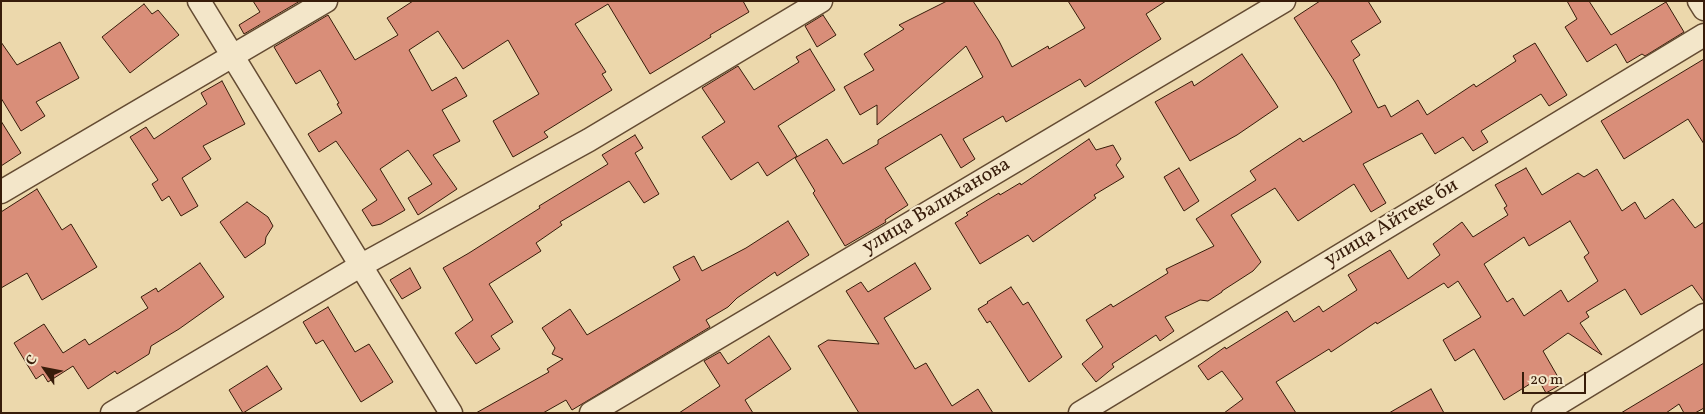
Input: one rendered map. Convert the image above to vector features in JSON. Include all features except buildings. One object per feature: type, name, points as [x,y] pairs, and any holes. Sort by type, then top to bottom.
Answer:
[{"type":"street","points":[[200,1],[232,57],[451,413]]},
{"type":"street","points":[[1,192],[326,1]]},
{"type":"street","points":[[112,413],[360,266],[589,140],[821,1]]},
{"type":"street","name":"улица Валиханова","points":[[591,413],[1284,1]]},
{"type":"street","points":[[1700,1],[1704,9]]},
{"type":"street","name":"улица Айтеке би","points":[[1080,413],[1704,35]]},
{"type":"street","points":[[1543,413],[1704,315]]}]
